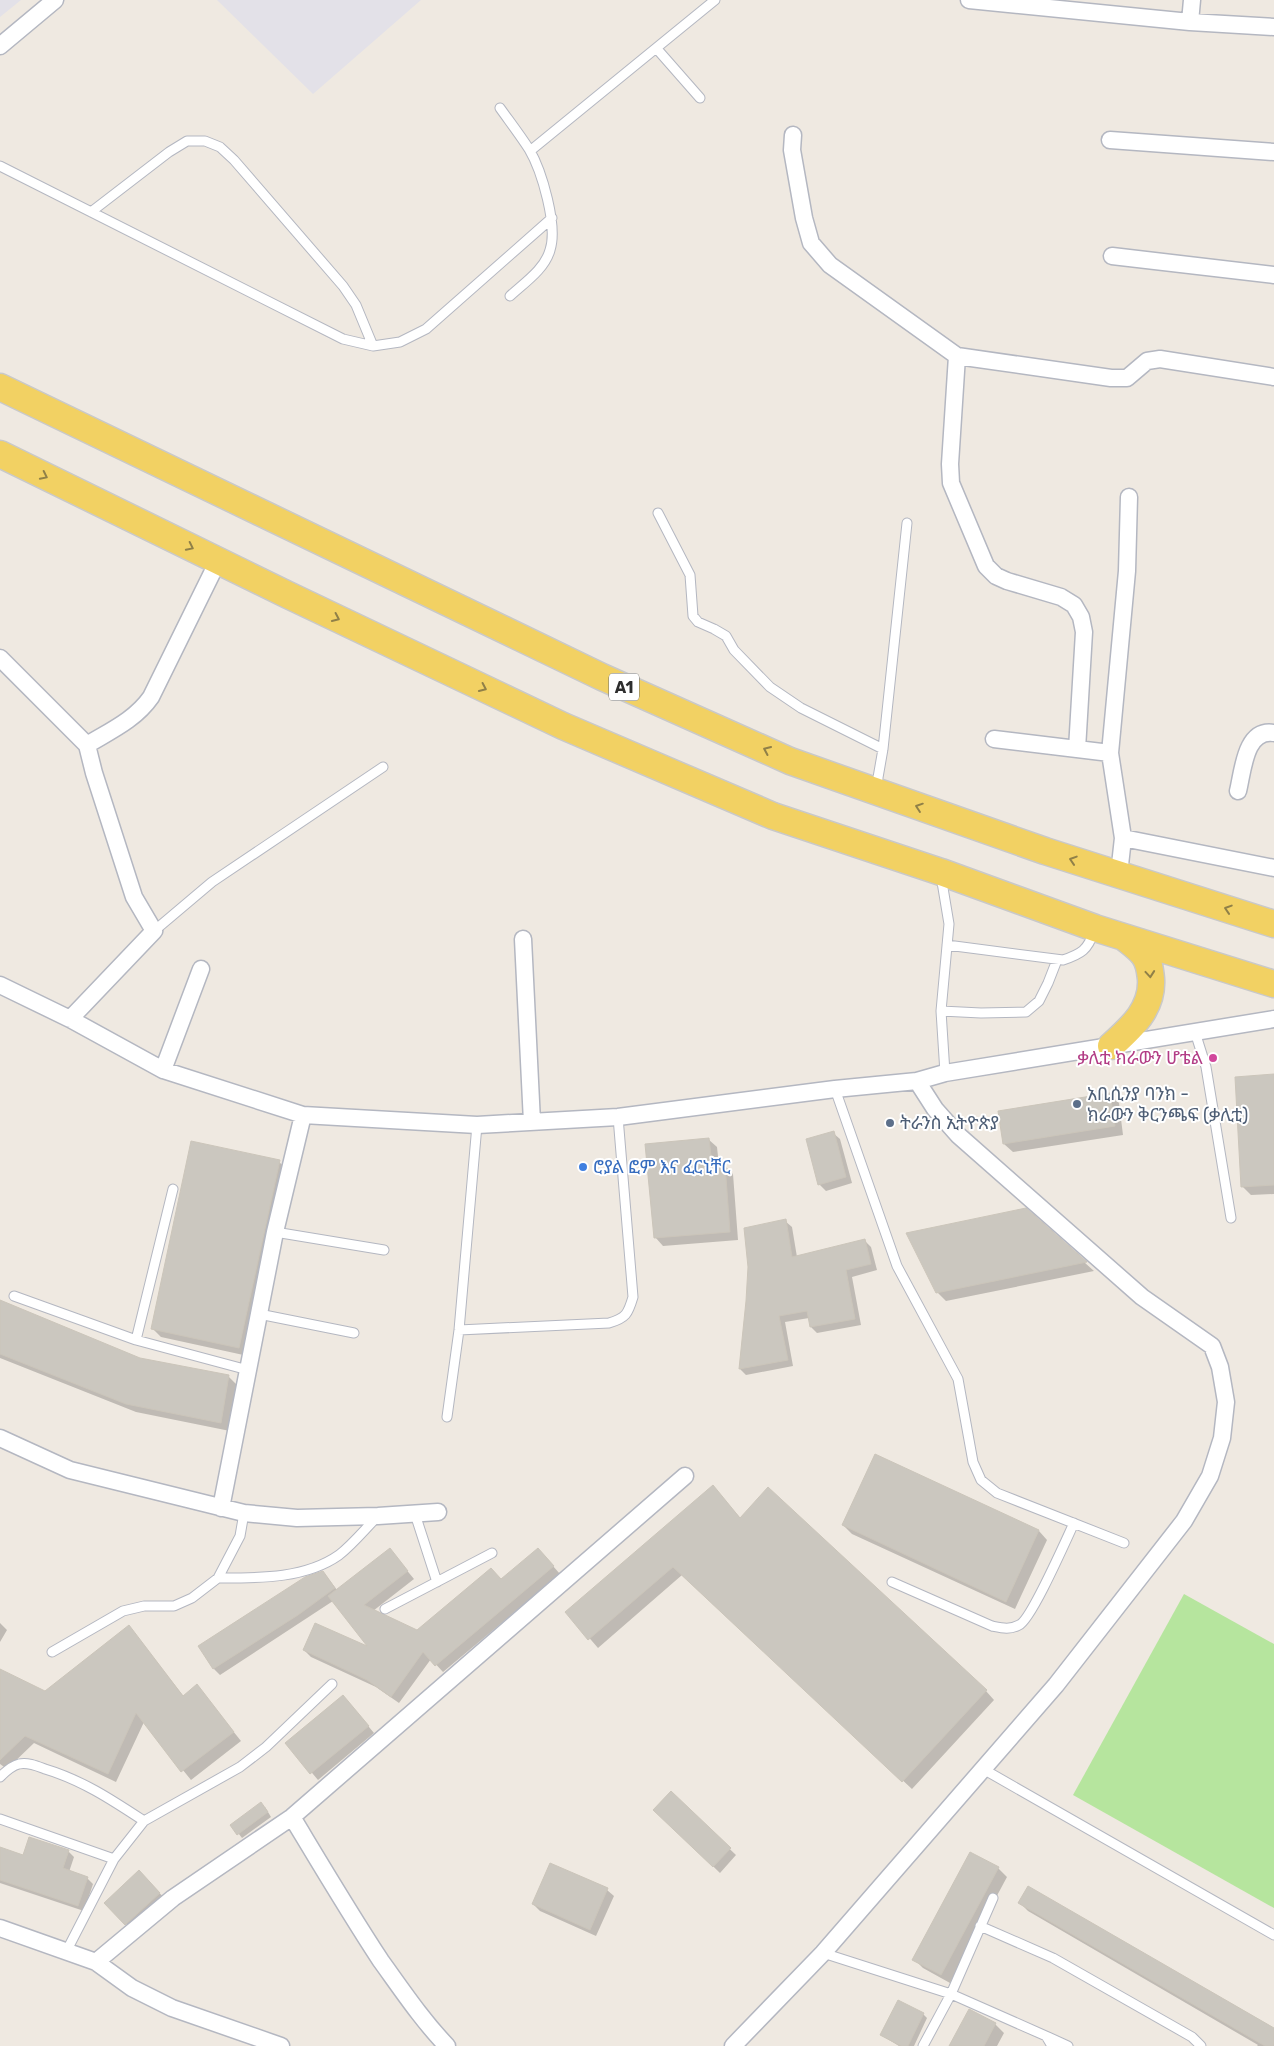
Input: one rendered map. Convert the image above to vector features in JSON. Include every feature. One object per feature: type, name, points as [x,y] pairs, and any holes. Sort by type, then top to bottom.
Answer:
[{"type":"main road","name":"A1","points":[[0,388],[602,677],[790,761],[1045,851],[1274,924]]},
{"type":"main road","points":[[0,454],[218,561],[572,730],[773,816],[941,872],[1095,928],[1274,984]]},
{"type":"main road","points":[[1111,1046],[1138,1019],[1148,1003],[1152,988],[1150,965],[1142,953],[1122,936]]},
{"type":"street","points":[[0,46],[55,0]]},
{"type":"street","points":[[969,0],[1190,22],[1274,27]]},
{"type":"street","points":[[1190,22],[1192,0]]},
{"type":"street","points":[[793,135],[792,150],[795,173],[811,243],[830,265],[957,356],[1111,378],[1127,378],[1147,361],[1160,359],[1274,377]]},
{"type":"street","points":[[1110,140],[1274,152]]},
{"type":"street","points":[[1112,256],[1274,275]]},
{"type":"street","points":[[957,356],[950,464],[951,483],[986,566],[996,576],[1007,581],[1061,597],[1074,605],[1080,617],[1084,632],[1077,749]]},
{"type":"street","points":[[1119,874],[1123,838],[1110,753],[1127,571],[1129,498]]},
{"type":"street","points":[[87,745],[131,718],[143,708],[151,697],[218,561]]},
{"type":"street","points":[[0,658],[87,745],[134,897],[154,931],[70,1019]]},
{"type":"street","points":[[1238,791],[1250,742],[1259,734],[1274,733]]},
{"type":"street","points":[[994,739],[1110,753]]},
{"type":"street","points":[[1123,838],[1274,868]]},
{"type":"street","points":[[523,939],[532,1122]]},
{"type":"street","points":[[163,1070],[201,969]]},
{"type":"street","points":[[0,986],[70,1019],[163,1070],[303,1115],[477,1125],[618,1117],[836,1089],[917,1081],[945,1073],[1274,1019]]},
{"type":"street","points":[[733,2046],[822,1953],[1056,1685],[1184,1521],[1210,1476],[1222,1438],[1226,1402],[1220,1367],[1212,1346],[1142,1297],[958,1135],[935,1109],[917,1081]]},
{"type":"street","points":[[221,1508],[275,1232],[303,1115]]},
{"type":"street","points":[[0,1438],[70,1470],[244,1513],[298,1518],[438,1512]]},
{"type":"street","points":[[96,1962],[173,1898],[292,1817],[685,1476]]},
{"type":"street","points":[[292,1817],[360,1928],[399,1987],[429,2028],[447,2046]]},
{"type":"street","points":[[0,1928],[96,1962],[132,1988],[172,2008],[281,2046]]},
{"type":"lane","points":[[530,151],[657,49],[714,0]]},
{"type":"lane","points":[[657,49],[700,98]]},
{"type":"lane","points":[[500,108],[530,151],[544,187],[552,218],[550,251],[537,272],[510,296]]},
{"type":"lane","points":[[91,212],[169,152],[187,141],[204,140],[220,147],[234,160],[343,286],[356,305],[374,346]]},
{"type":"lane","points":[[0,166],[343,340],[374,346],[400,342],[426,329],[552,218]]},
{"type":"lane","points":[[658,513],[690,575],[693,616],[698,622],[726,636],[734,650],[770,688],[801,708],[883,749]]},
{"type":"lane","points":[[876,791],[883,749],[907,523]]},
{"type":"lane","points":[[154,931],[212,882],[383,767]]},
{"type":"lane","points":[[941,872],[949,924],[941,1011],[945,1073]]},
{"type":"lane","points":[[947,946],[1063,960],[1079,955],[1091,940],[1095,928]]},
{"type":"lane","points":[[941,1011],[981,1013],[1026,1012],[1039,1001],[1057,960]]},
{"type":"lane","points":[[1195,1032],[1206,1066],[1231,1218]]},
{"type":"lane","points":[[836,1089],[897,1266],[958,1379],[973,1462],[981,1480],[997,1493],[1124,1542]]},
{"type":"lane","points":[[459,1330],[609,1323],[623,1319],[629,1310],[633,1297],[618,1117]]},
{"type":"lane","points":[[447,1417],[459,1330],[477,1125]]},
{"type":"lane","points":[[136,1340],[173,1189]]},
{"type":"lane","points":[[275,1232],[384,1250]]},
{"type":"lane","points":[[14,1296],[136,1340],[248,1370]]},
{"type":"lane","points":[[259,1314],[354,1333]]},
{"type":"lane","points":[[52,1652],[123,1611],[144,1606],[174,1606],[192,1598],[218,1578],[234,1551],[240,1536],[244,1513]]},
{"type":"lane","points":[[415,1514],[437,1582]]},
{"type":"lane","points":[[218,1578],[265,1578],[292,1574],[319,1565],[339,1555],[378,1516]]},
{"type":"lane","points":[[892,1582],[992,1626],[1007,1629],[1021,1625],[1032,1608],[1074,1523]]},
{"type":"lane","points":[[385,1609],[492,1553]]},
{"type":"lane","points":[[66,1952],[114,1859],[144,1821],[240,1767],[266,1747],[332,1684]]},
{"type":"lane","points":[[0,1777],[6,1770],[18,1764],[30,1764],[68,1775],[104,1794],[144,1821]]},
{"type":"lane","points":[[983,1769],[1274,1935]]},
{"type":"lane","points":[[0,1819],[114,1859]]},
{"type":"lane","points":[[923,2046],[951,1994],[994,1898]]},
{"type":"lane","points":[[980,1926],[1053,1958],[1192,2038],[1201,2046]]},
{"type":"lane","points":[[822,1953],[951,1994],[1068,2046]]},
{"type":"lane","points":[[1046,2036],[1052,2046]]},
{"type":"shaded area","points":[[0,0],[21,0],[0,17]]},
{"type":"shaded area","points":[[217,0],[421,0],[313,94]]},
{"type":"green space","points":[[1184,1594],[1274,1644],[1274,1908],[1073,1795]]},
{"type":"building","points":[[1274,1074],[1274,1185],[1241,1187],[1235,1077]]},
{"type":"building","points":[[1110,1093],[1115,1126],[1003,1144],[998,1111]]},
{"type":"building","points":[[834,1131],[846,1177],[818,1185],[806,1139]]},
{"type":"building","points":[[709,1138],[712,1164],[725,1164],[730,1232],[654,1238],[645,1144]]},
{"type":"building","points":[[191,1141],[280,1160],[239,1348],[151,1329]]},
{"type":"building","points":[[1026,1208],[1087,1262],[936,1293],[906,1233]]},
{"type":"building","points":[[786,1219],[792,1257],[865,1239],[871,1264],[846,1270],[855,1319],[810,1327],[807,1311],[779,1316],[788,1360],[739,1369],[748,1267],[744,1228]]},
{"type":"building","points":[[0,1300],[140,1358],[229,1375],[221,1423],[126,1404],[0,1354]]},
{"type":"building","points":[[875,1454],[1039,1530],[1006,1602],[842,1525]]},
{"type":"building","points":[[713,1485],[740,1518],[768,1487],[987,1690],[902,1782],[673,1567],[588,1640],[565,1612]]},
{"type":"building","points":[[390,1548],[408,1571],[364,1605],[417,1630],[491,1568],[501,1579],[538,1548],[554,1566],[435,1666],[423,1652],[391,1697],[367,1680],[303,1650],[315,1623],[367,1646],[328,1596]]},
{"type":"building","points":[[323,1571],[335,1588],[298,1615],[213,1669],[198,1646],[305,1577]]},
{"type":"building","points":[[129,1625],[183,1696],[197,1684],[234,1732],[181,1772],[136,1713],[108,1774],[25,1736],[0,1760],[0,1669],[45,1691]]},
{"type":"building","points":[[343,1695],[369,1726],[310,1774],[285,1743]]},
{"type":"building","points":[[671,1791],[731,1848],[713,1867],[653,1810]]},
{"type":"building","points":[[261,1802],[268,1812],[237,1835],[230,1825]]},
{"type":"building","points":[[29,1837],[69,1850],[63,1868],[88,1877],[78,1906],[0,1880],[0,1847],[23,1855]]},
{"type":"building","points":[[970,1852],[999,1867],[941,1975],[912,1960]]},
{"type":"building","points":[[550,1863],[608,1888],[590,1930],[532,1904]]},
{"type":"building","points":[[139,1870],[160,1893],[125,1925],[104,1903]]},
{"type":"building","points":[[1028,1886],[1274,2028],[1274,2046],[1265,2046],[1018,1903]]},
{"type":"building","points":[[898,2000],[924,2013],[908,2046],[901,2046],[880,2035]]},
{"type":"building","points":[[969,2009],[996,2023],[984,2046],[949,2046]]},
{"type":"place","name":"ቃሊቲ ክራውን ሆቴል","points":[[1213,1058]]},
{"type":"place","name":"አቢሲንያ ባንክ - ክራውን ቅርንጫፍ (ቃሊቲ)","points":[[1077,1104]]},
{"type":"place","name":"ትራንስ ኢትዮጵያ","points":[[890,1123]]},
{"type":"place","name":"ሮያል ፎም እና ፈርኒቸር","points":[[583,1167]]}]
